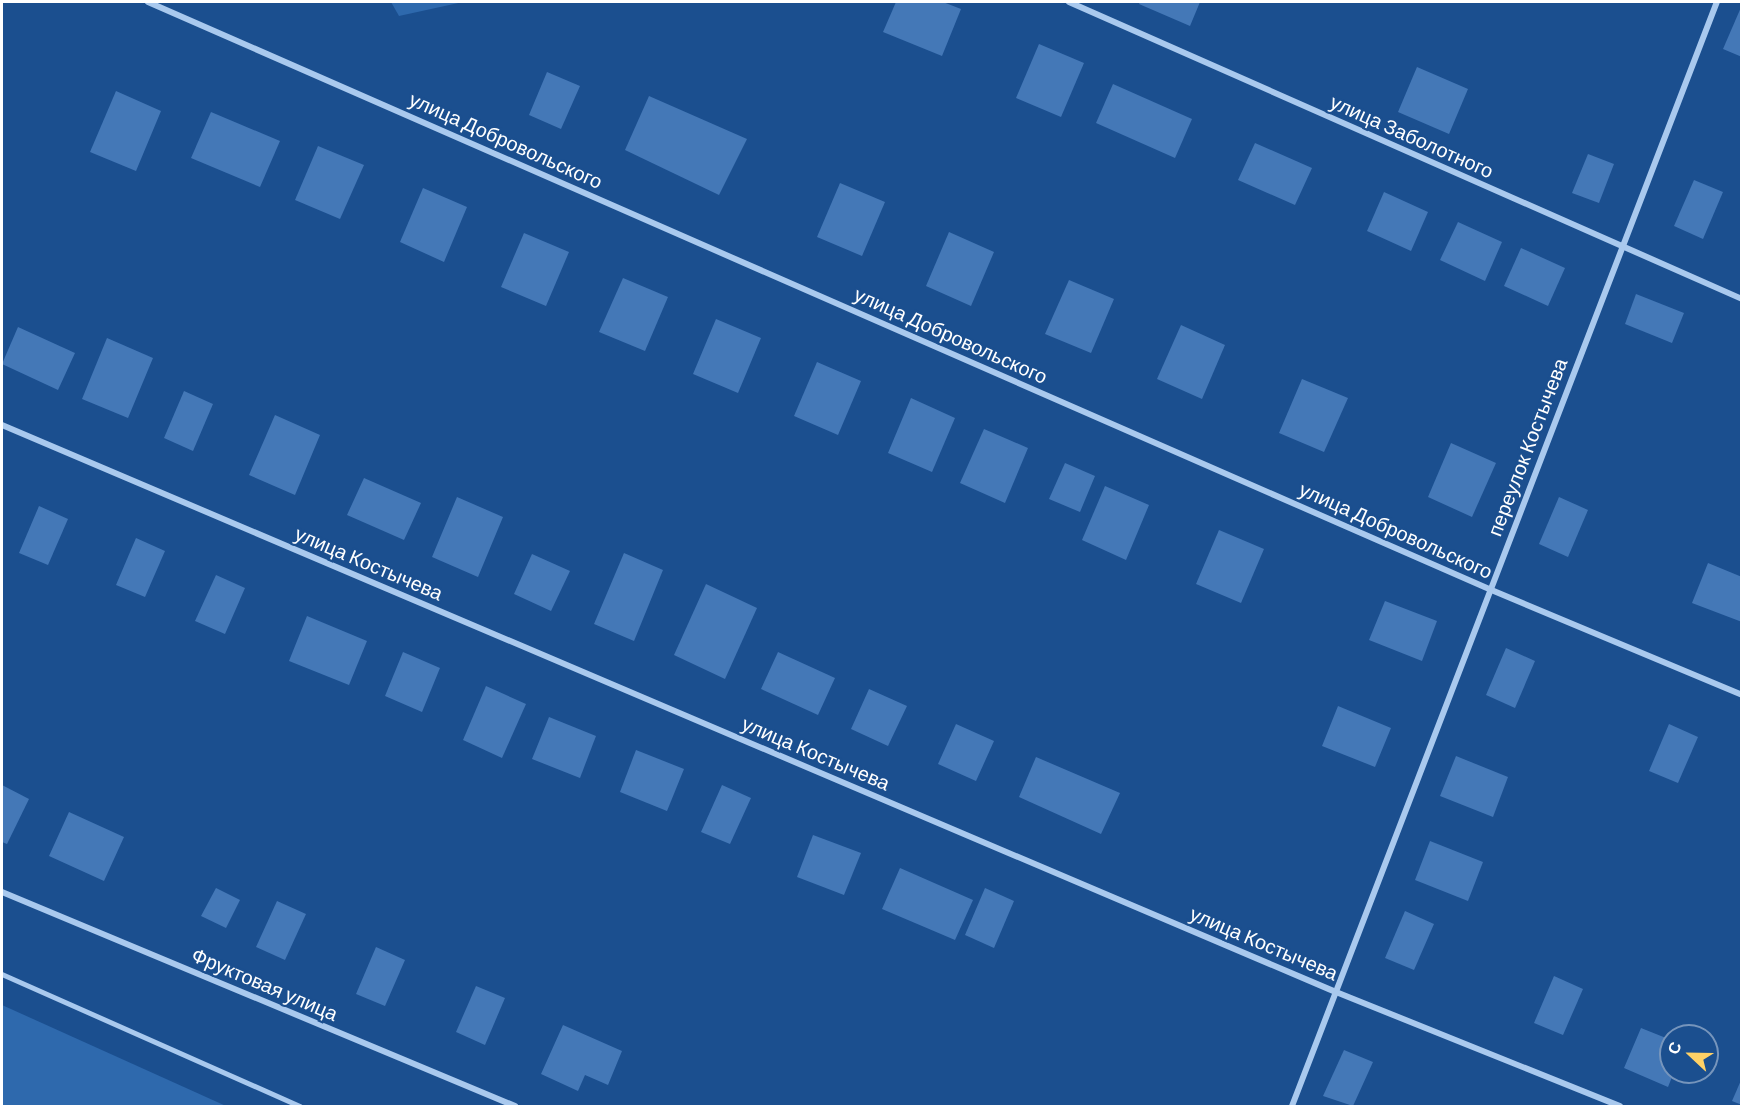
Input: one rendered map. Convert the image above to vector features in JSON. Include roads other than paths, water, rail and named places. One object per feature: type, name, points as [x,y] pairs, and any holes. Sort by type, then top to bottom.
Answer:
[{"type":"street","name":"улица Добровольского","points":[[148,2],[1489,589],[1742,695]]},
{"type":"street","name":"улица Заболотного","points":[[1069,2],[1742,298]]},
{"type":"street","name":"переулок Костычева","points":[[1292,1107],[1489,589],[1717,2]]},
{"type":"street","name":"улица Костычева","points":[[2,425],[1336,992],[1620,1107]]},
{"type":"street","name":"Фруктовая улица","points":[[2,892],[515,1107]]},
{"type":"lane","points":[[2,974],[300,1107]]}]
